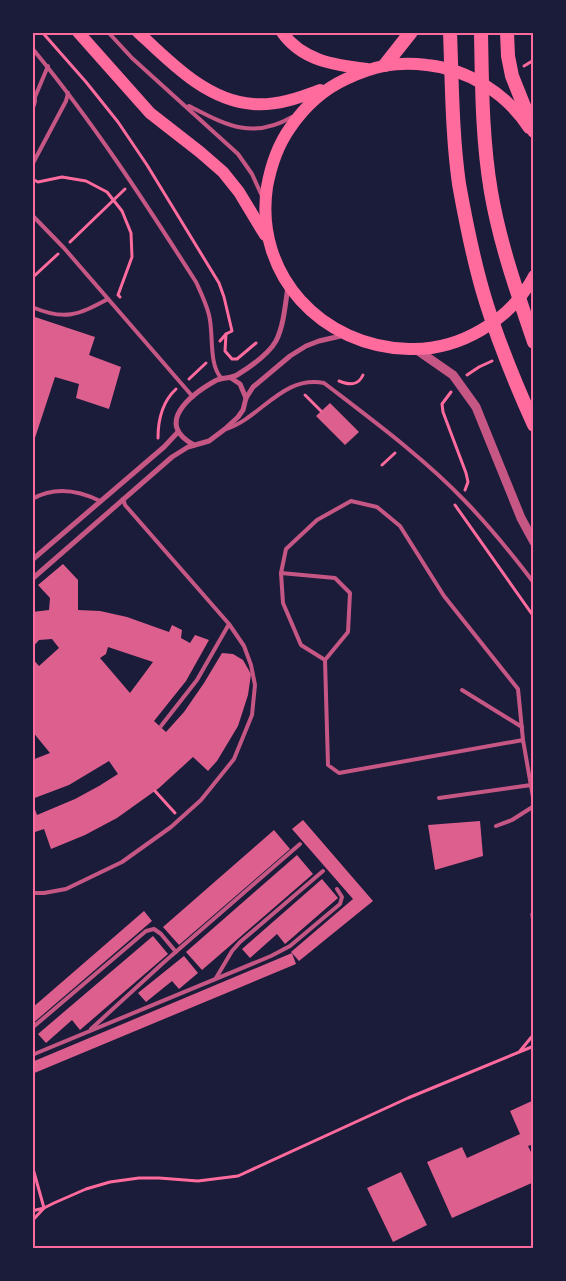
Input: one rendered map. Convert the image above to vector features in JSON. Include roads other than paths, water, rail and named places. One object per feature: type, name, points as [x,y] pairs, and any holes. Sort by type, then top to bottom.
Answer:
[{"type":"highway","points":[[385,65],[411,32]]},
{"type":"highway","points":[[450,32],[454,132],[459,183],[476,266],[507,363],[534,425]]},
{"type":"highway","points":[[481,32],[484,144],[491,192],[504,254],[534,342]]},
{"type":"highway","points":[[507,32],[508,56],[512,76],[534,133]]},
{"type":"main road","points":[[78,32],[150,113],[223,172],[269,241]]},
{"type":"main road","points":[[138,32],[166,58],[200,84],[228,98],[253,104],[273,103],[301,97],[332,86],[367,69],[405,63],[431,65],[464,75],[498,94],[522,117],[534,133]]},
{"type":"main road","points":[[282,32],[302,52],[315,58],[338,65],[367,69]]},
{"type":"main road","points":[[332,86],[315,98],[300,113],[282,140],[270,170],[265,202],[269,241],[277,263],[288,284],[304,305],[323,322],[345,335],[376,346],[417,350],[444,345],[470,336],[499,317],[513,305],[531,280]]},
{"type":"street","points":[[194,445],[183,438],[178,432],[176,417],[193,397],[216,381],[231,378],[245,370],[276,342],[283,321],[288,284]]},
{"type":"street","points":[[32,579],[172,457],[188,447],[209,441],[225,429],[243,410],[246,398],[253,387],[296,351],[319,341],[345,335]]},
{"type":"street","points":[[417,350],[453,375],[476,407],[521,518],[534,542]]},
{"type":"street","points":[[231,378],[240,384],[246,398]]},
{"type":"street","points":[[32,560],[164,447],[178,432]]},
{"type":"lane","points":[[108,32],[132,58],[238,154],[252,174],[265,202]]},
{"type":"lane","points":[[32,48],[68,92],[132,182],[196,282],[210,316],[215,369],[222,379]]},
{"type":"lane","points":[[35,98],[48,66]]},
{"type":"lane","points":[[32,91],[36,104],[32,109]]},
{"type":"lane","points":[[32,165],[66,101],[68,92]]},
{"type":"lane","points":[[183,103],[220,122],[252,130],[274,126],[300,113]]},
{"type":"lane","points":[[32,215],[64,248],[193,397]]},
{"type":"lane","points":[[32,307],[50,314],[81,313],[108,299]]},
{"type":"lane","points":[[225,429],[239,424],[256,410],[297,384],[314,381],[324,383],[410,451],[463,500],[509,550],[534,583]]},
{"type":"lane","points":[[32,499],[49,492],[67,490],[88,495],[100,502]]},
{"type":"lane","points":[[32,893],[44,893],[66,888],[122,862],[171,826],[200,800],[234,760],[252,715],[255,685],[251,665],[244,646],[229,624],[125,505],[123,499]]},
{"type":"lane","points":[[325,660],[301,645],[283,603],[281,573],[286,549],[317,520],[351,501],[377,507],[400,526],[444,596],[518,690],[523,740],[534,804],[512,820],[496,826]]},
{"type":"lane","points":[[281,573],[335,578],[350,592],[348,632],[325,660],[328,765],[339,773],[523,740]]},
{"type":"lane","points":[[161,726],[197,680],[229,624]]},
{"type":"lane","points":[[462,690],[522,728]]},
{"type":"lane","points":[[439,798],[532,785]]},
{"type":"lane","points":[[88,1032],[300,844]]},
{"type":"lane","points":[[216,978],[232,951],[240,942],[323,871]]},
{"type":"lane","points":[[32,1055],[271,956],[290,946],[340,904],[342,897],[337,888]]},
{"type":"lane","points":[[32,1028],[146,931],[154,928],[176,952]]}]
